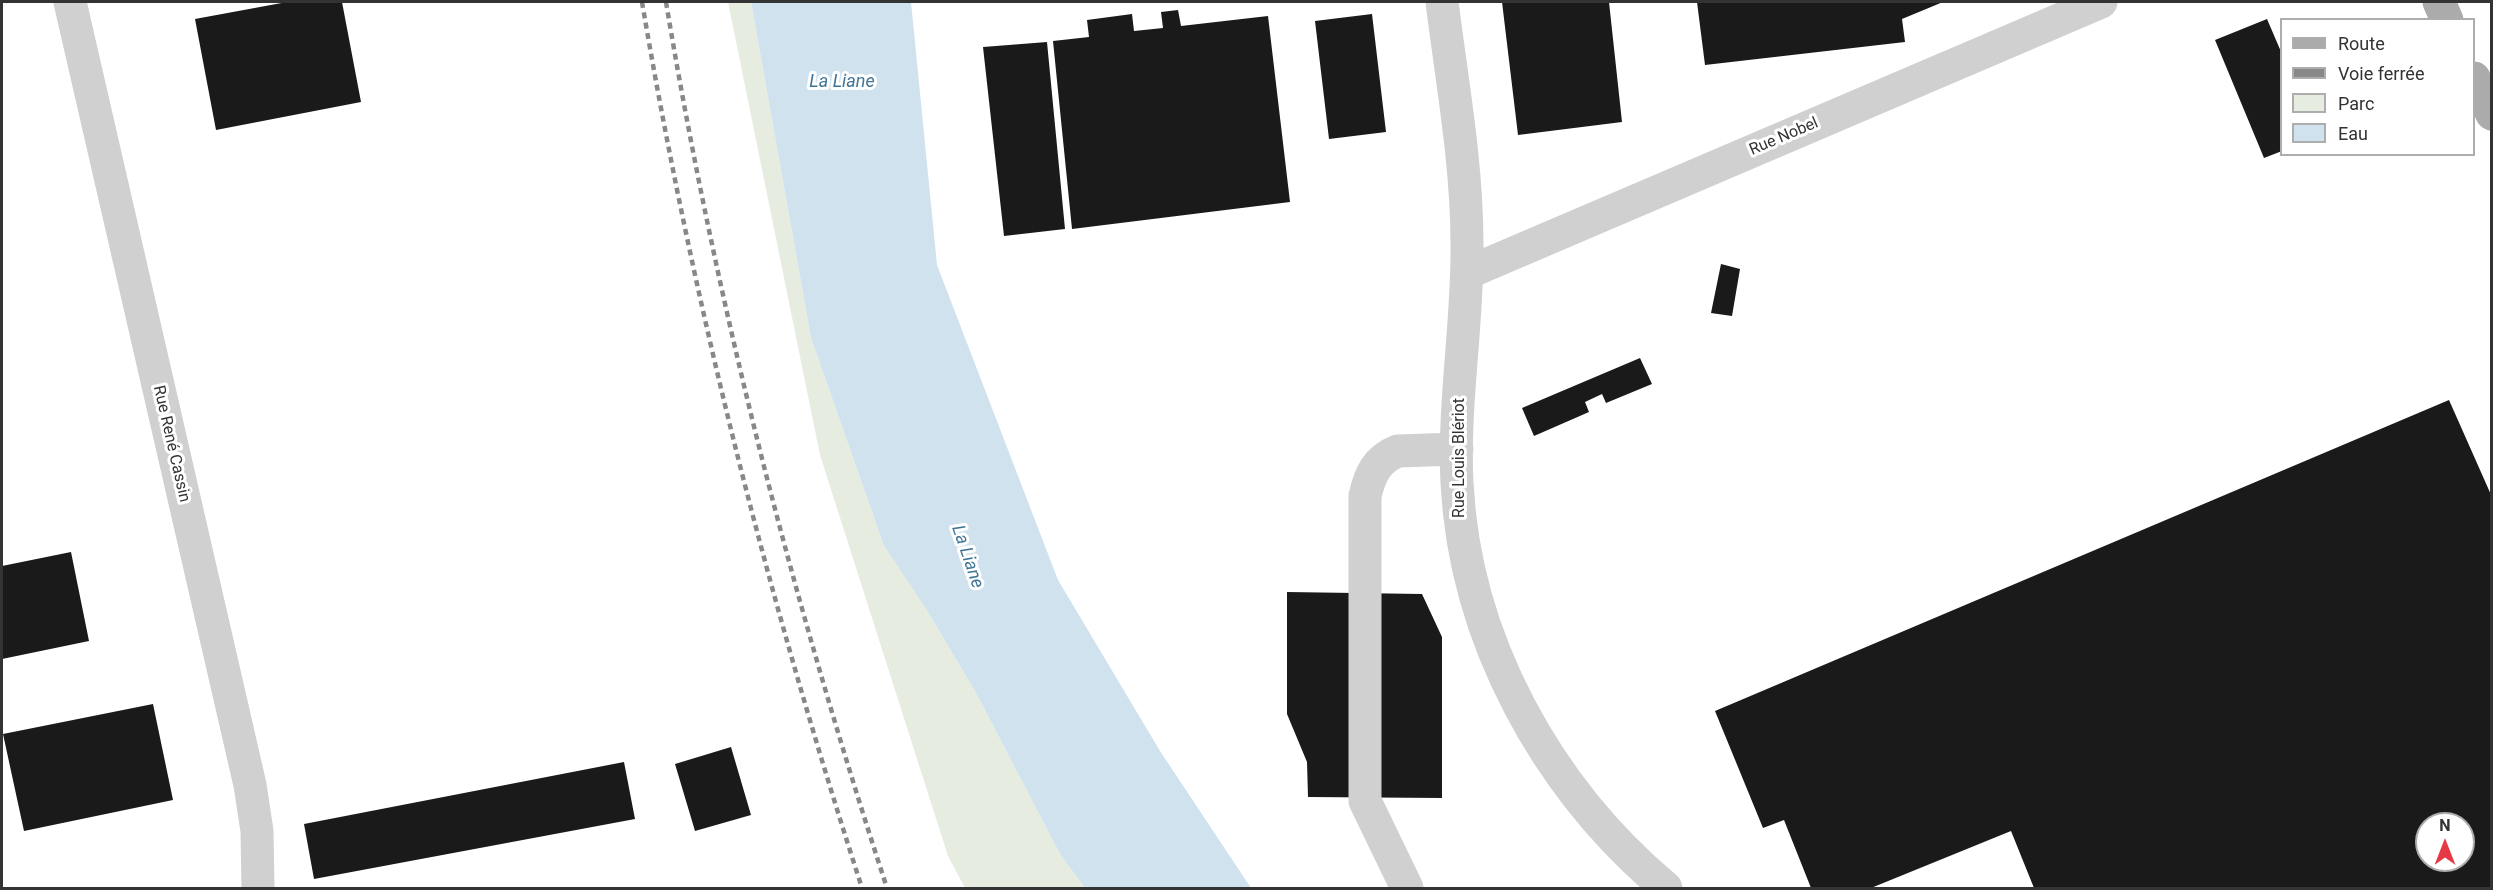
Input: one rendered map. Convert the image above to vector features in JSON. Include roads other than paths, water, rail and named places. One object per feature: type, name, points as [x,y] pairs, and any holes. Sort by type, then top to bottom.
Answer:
[{"type":"main road","points":[[2439,2],[2446,18]]},
{"type":"main road","points":[[2475,80],[2492,114]]},
{"type":"street","name":"Rue René Cassin","points":[[70,2],[250,785],[257,831],[258,888]]},
{"type":"street","name":"Rue Louis Blériot","points":[[1442,2],[1463,183],[1467,273],[1457,449],[1457,490],[1464,552],[1482,619],[1514,695],[1544,750],[1588,809],[1639,864],[1666,888]]},
{"type":"street","name":"Rue Nobel","points":[[1467,273],[2101,2]]},
{"type":"street","points":[[1407,888],[1365,801],[1365,495],[1371,475],[1382,459],[1390,454],[1398,451],[1457,449]]},
{"type":"water","name":"La Liane","points":[[751,2],[911,2],[937,265],[1058,580],[1160,751],[1251,888],[1085,888],[1060,854],[975,691],[926,609],[884,546],[811,338]]},
{"type":"railway","points":[[642,2],[685,227],[736,449],[795,670],[862,888]]},
{"type":"railway","points":[[666,2],[708,227],[760,449],[819,670],[887,888]]}]
